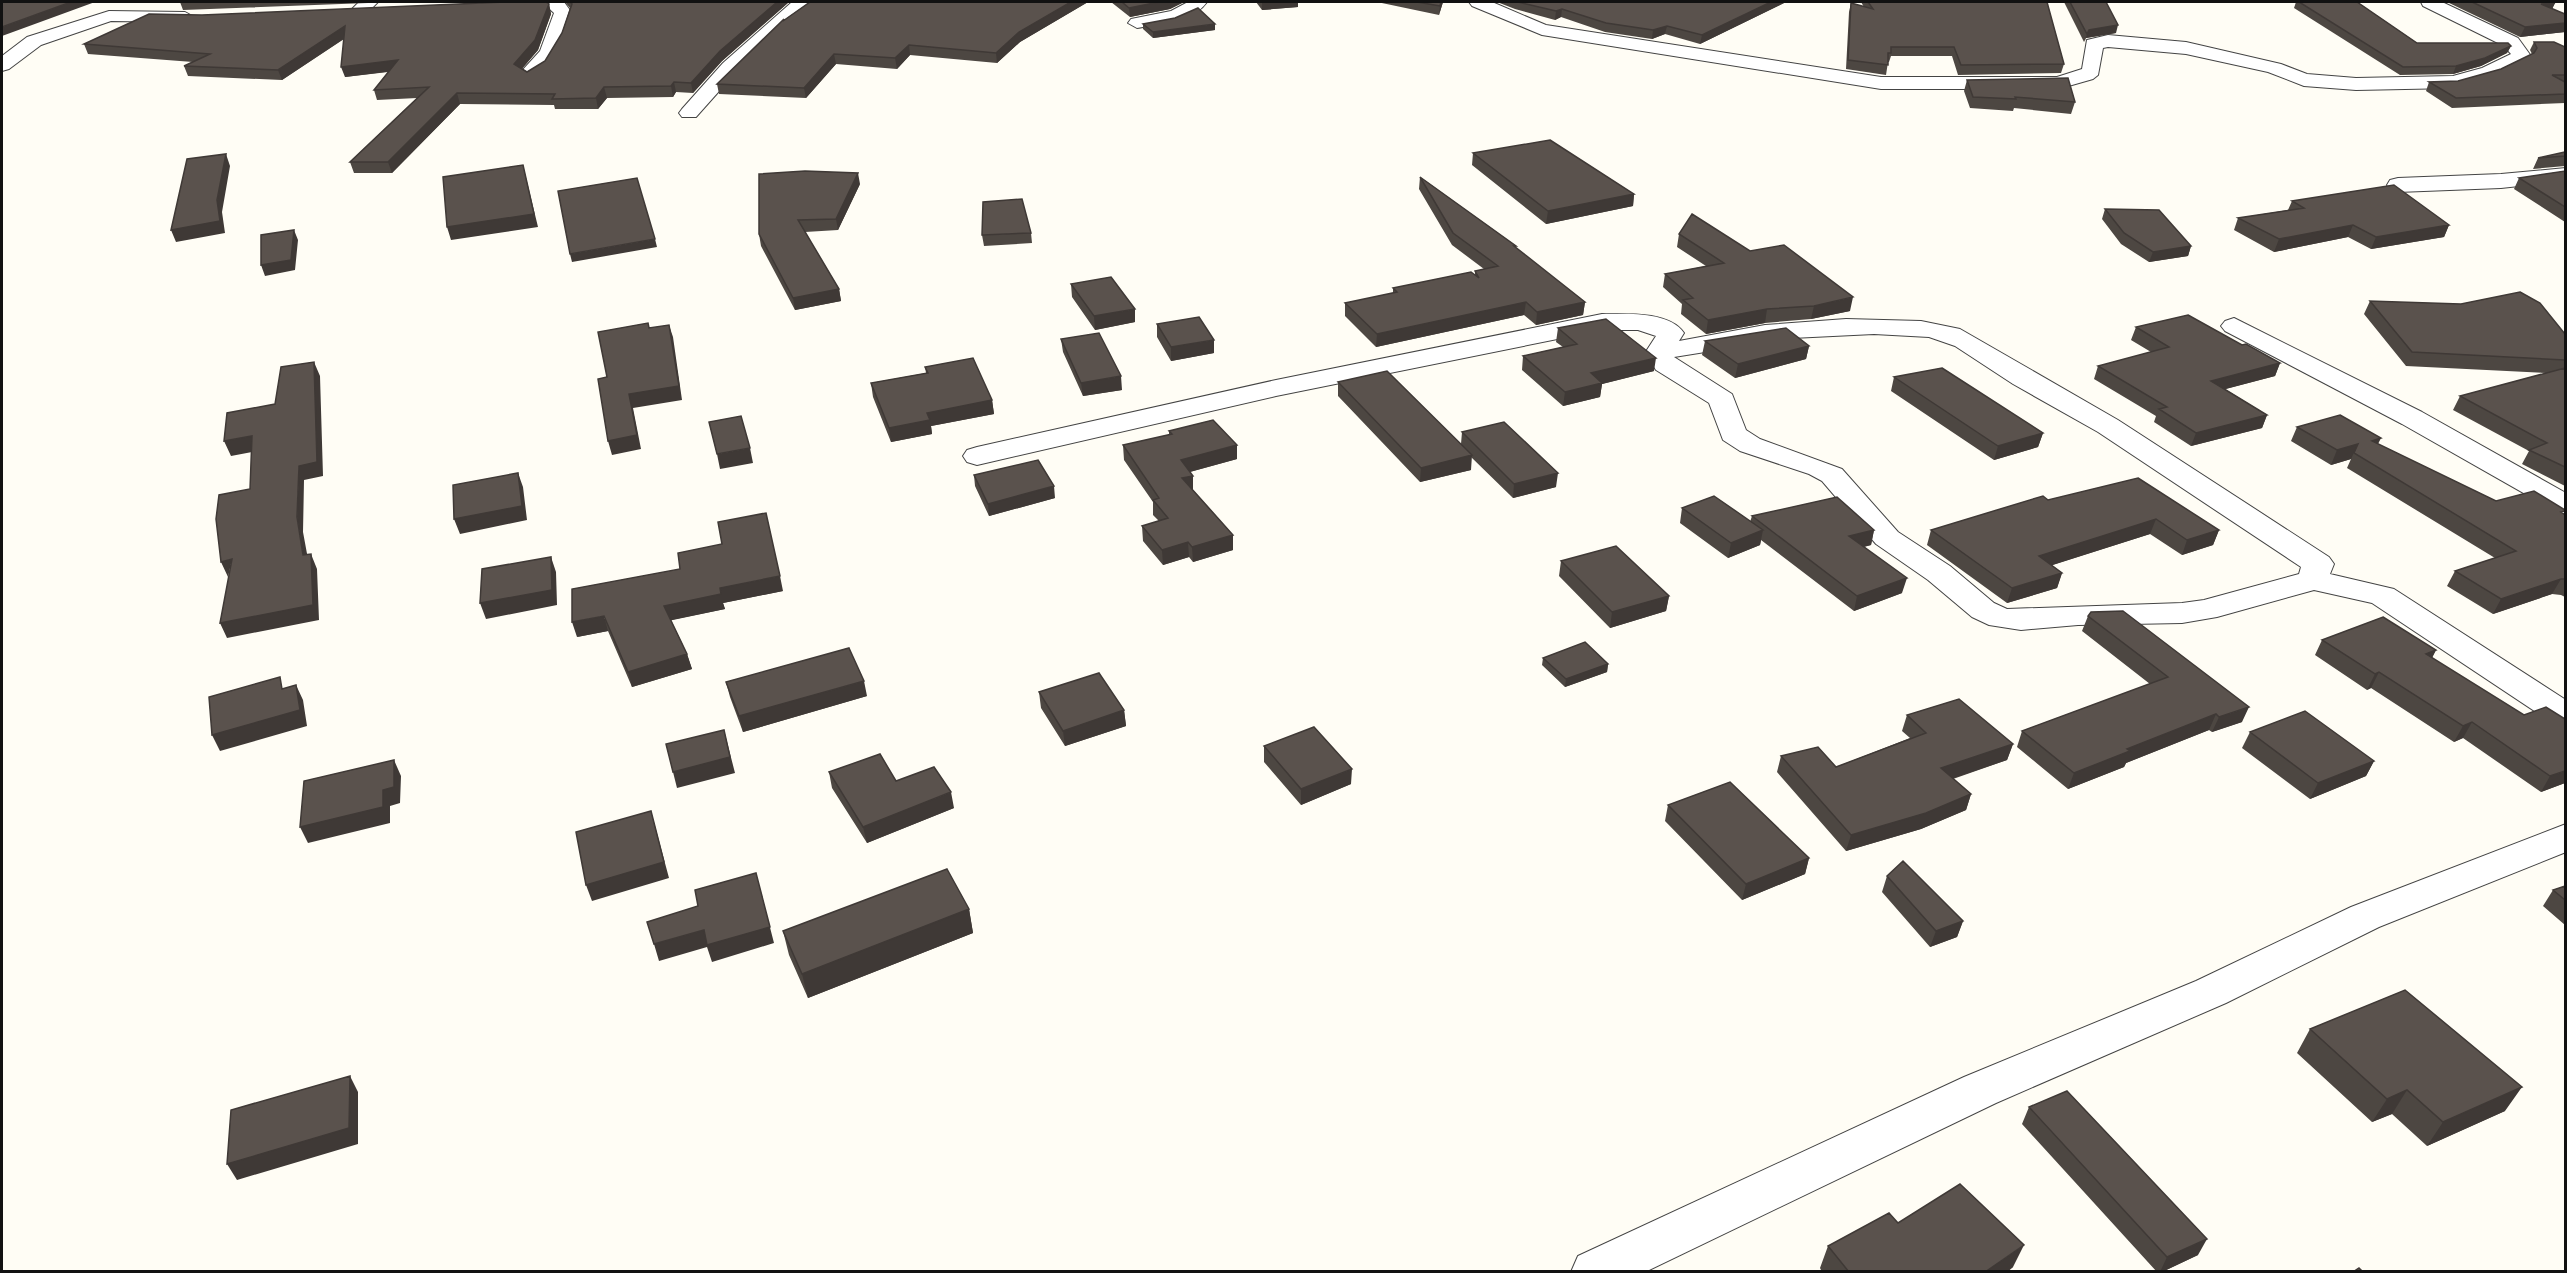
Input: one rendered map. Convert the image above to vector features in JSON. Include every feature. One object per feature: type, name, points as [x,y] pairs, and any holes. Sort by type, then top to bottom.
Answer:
[{"type":"street","points":[[689,112],[730,67],[802,2]]},
{"type":"street","points":[[1137,23],[1172,16],[1190,9],[1198,2]]},
{"type":"street","points":[[1478,2],[1542,30],[1881,83],[1964,85],[2058,83],[2086,75],[2091,70],[2094,44],[2108,41],[2202,51],[2274,68],[2304,80],[2356,84],[2454,82],[2489,72],[2522,57],[2511,42],[2429,2]]},
{"type":"street","points":[[529,74],[549,53],[563,13],[561,7],[545,3]]},
{"type":"street","points":[[2,65],[34,41],[110,16],[206,17]]},
{"type":"street","points":[[2398,185],[2502,181],[2565,174]]},
{"type":"street","points":[[977,456],[1276,388],[1602,322],[1645,322],[1660,326],[1671,333],[1658,353]]},
{"type":"street","points":[[1658,353],[1771,331],[1841,326],[1912,327],[1956,336],[1979,347],[2034,385],[2099,420],[2318,564],[2313,580]]},
{"type":"street","points":[[2234,326],[2412,418],[2565,505]]},
{"type":"street","points":[[1658,353],[1665,363],[1713,392],[1722,400],[1733,434],[1750,445],[1819,468],[1832,475],[1887,538],[1939,573],[1983,610],[2001,618],[2021,620],[2078,615],[2182,613],[2206,610],[2313,580],[2383,596],[2565,716]]},
{"type":"street","points":[[1595,1272],[1980,1090],[2211,992],[2365,917],[2565,837]]},
{"type":"building","points":[[2,2],[71,2],[2,27]]},
{"type":"building","points":[[546,2],[549,4],[535,40],[514,64],[527,72],[545,61],[562,33],[572,4],[570,2],[777,2],[720,51],[691,83],[674,82],[671,86],[604,87],[596,98],[552,99],[555,94],[457,93],[388,162],[350,162],[429,87],[374,90],[398,60],[341,67],[345,26],[278,70],[184,66],[210,54],[84,44],[149,14],[202,15]]},
{"type":"building","points":[[810,2],[1071,2],[1019,32],[996,53],[909,45],[895,58],[834,54],[804,88],[717,84],[784,19],[783,21]]},
{"type":"building","points":[[1122,2],[1159,2],[1129,8]]},
{"type":"building","points":[[1417,2],[1441,2],[1440,6]]},
{"type":"building","points":[[1518,2],[1771,2],[1702,35],[1667,26],[1653,30],[1606,23],[1562,9],[1556,11]]},
{"type":"building","points":[[1868,2],[2047,2],[2064,64],[1961,65],[1954,47],[1891,47],[1891,53],[1888,53],[1888,65],[1848,60],[1851,3],[1873,9]]},
{"type":"building","points":[[2070,2],[2106,2],[2118,25],[2089,30],[2087,34]]},
{"type":"building","points":[[2299,2],[2357,2],[2417,43],[2508,43],[2511,46],[2485,58],[2456,66],[2403,67]]},
{"type":"building","points":[[2472,2],[2552,2],[2555,3],[2541,4],[2565,14],[2565,23],[2525,27]]},
{"type":"building","points":[[1198,8],[1215,24],[1153,32],[1143,24],[1175,18]]},
{"type":"building","points":[[2534,42],[2554,42],[2565,47],[2565,75],[2552,75],[2565,82],[2565,94],[2456,98],[2429,82],[2458,81],[2501,69],[2534,53],[2537,48]]},
{"type":"building","points":[[2068,78],[2075,102],[2015,97],[2016,99],[1973,97],[1967,80]]},
{"type":"building","points":[[1550,140],[1634,194],[1548,211],[1473,153]]},
{"type":"building","points":[[2565,152],[2565,156],[2538,158]]},
{"type":"building","points":[[226,154],[217,200],[220,221],[171,230],[187,159]]},
{"type":"building","points":[[523,165],[534,214],[447,227],[443,177]]},
{"type":"building","points":[[805,171],[858,173],[836,219],[798,220],[839,289],[793,298],[759,234],[759,174]]},
{"type":"building","points":[[2565,171],[2565,207],[2519,178]]},
{"type":"building","points":[[1420,177],[1516,246],[1514,246],[1585,302],[1537,312],[1526,302],[1377,334],[1345,303],[1397,292],[1393,288],[1471,272],[1479,278],[1475,271],[1498,266],[1453,233]]},
{"type":"building","points":[[637,178],[655,239],[570,254],[558,191]]},
{"type":"building","points":[[2394,185],[2449,225],[2376,237],[2353,225],[2279,239],[2238,218],[2304,208],[2292,201]]},
{"type":"building","points":[[1022,199],[1031,233],[982,235],[983,202]]},
{"type":"building","points":[[2105,209],[2159,210],[2191,246],[2153,252],[2124,233]]},
{"type":"building","points":[[1692,214],[1750,251],[1784,245],[1853,297],[1814,306],[1767,309],[1708,320],[1683,300],[1693,298],[1665,274],[1724,263],[1679,234]]},
{"type":"building","points":[[294,230],[291,260],[261,265],[261,235]]},
{"type":"building","points":[[1111,277],[1135,309],[1094,316],[1071,284]]},
{"type":"building","points":[[2520,292],[2540,303],[2565,334],[2565,360],[2412,352],[2370,301],[2461,304]]},
{"type":"building","points":[[2188,315],[2280,363],[2211,381],[2267,415],[2196,433],[2159,409],[2167,407],[2098,366],[2169,347],[2136,327]]},
{"type":"building","points":[[1199,317],[1214,340],[1171,347],[1157,324]]},
{"type":"building","points":[[1606,319],[1656,358],[1591,373],[1602,383],[1565,392],[1523,356],[1577,344],[1558,328]]},
{"type":"building","points":[[648,323],[649,328],[669,325],[679,386],[629,394],[637,435],[608,441],[598,379],[607,377],[598,332]]},
{"type":"building","points":[[1786,328],[1809,346],[1738,364],[1705,341]]},
{"type":"building","points":[[1099,333],[1121,376],[1081,383],[1061,339]]},
{"type":"building","points":[[973,358],[992,400],[927,413],[930,420],[889,428],[871,383],[928,373],[925,367]]},
{"type":"building","points":[[314,362],[317,462],[299,466],[297,517],[303,555],[311,554],[313,605],[220,623],[232,559],[221,562],[216,519],[219,495],[250,489],[252,436],[224,441],[227,413],[275,404],[281,367]]},
{"type":"building","points":[[1942,368],[2043,433],[1998,446],[1894,377]]},
{"type":"building","points":[[2565,368],[2565,467],[2529,450],[2547,443],[2460,396]]},
{"type":"building","points":[[1387,371],[1472,455],[1421,468],[1338,382]]},
{"type":"building","points":[[2340,415],[2381,438],[2372,441],[2496,501],[2534,491],[2565,510],[2561,512],[2565,515],[2565,579],[2501,599],[2455,571],[2516,551],[2354,453],[2358,444],[2337,450],[2297,427]]},
{"type":"building","points":[[741,416],[750,448],[717,454],[709,422]]},
{"type":"building","points":[[1213,420],[1237,445],[1181,460],[1193,476],[1182,478],[1233,535],[1192,547],[1188,542],[1162,550],[1142,526],[1168,518],[1153,500],[1159,498],[1123,445],[1172,434],[1169,431]]},
{"type":"building","points":[[1504,422],[1558,473],[1514,484],[1462,432]]},
{"type":"building","points":[[1038,460],[1054,486],[988,504],[974,475]]},
{"type":"building","points":[[518,473],[522,506],[454,519],[453,485]]},
{"type":"building","points":[[2138,478],[2219,530],[2187,540],[2156,519],[2039,556],[2062,573],[2012,588],[1931,530],[2043,496],[2048,500]]},
{"type":"building","points":[[1714,496],[1763,530],[1731,543],[1682,508]]},
{"type":"building","points":[[1837,497],[1874,530],[1849,536],[1907,578],[1857,596],[1752,516]]},
{"type":"building","points":[[766,513],[780,576],[720,588],[721,594],[664,606],[687,654],[628,672],[604,616],[572,622],[572,589],[680,569],[678,553],[722,544],[718,522]]},
{"type":"building","points":[[1616,546],[1669,596],[1612,612],[1561,561]]},
{"type":"building","points":[[551,557],[552,590],[480,603],[482,569]]},
{"type":"building","points":[[2123,611],[2249,707],[2219,717],[2216,714],[2127,749],[2130,751],[2074,773],[2022,731],[2168,677],[2088,616],[2091,612]]},
{"type":"building","points":[[2383,617],[2436,650],[2426,654],[2524,715],[2546,707],[2565,719],[2565,771],[2550,776],[2472,722],[2463,726],[2379,672],[2375,674],[2322,640]]},
{"type":"building","points":[[1585,642],[1608,664],[1566,679],[1543,658]]},
{"type":"building","points":[[849,648],[864,681],[739,716],[726,682]]},
{"type":"building","points":[[1099,673],[1124,710],[1063,731],[1039,692]]},
{"type":"building","points":[[280,677],[282,689],[296,685],[300,710],[212,735],[209,697]]},
{"type":"building","points":[[1959,699],[2013,744],[1941,768],[1971,794],[1926,813],[1851,835],[1781,756],[1818,747],[1836,767],[1926,733],[1907,715]]},
{"type":"building","points":[[2305,711],[2374,761],[2318,783],[2250,732]]},
{"type":"building","points":[[1314,727],[1352,769],[1301,789],[1264,746]]},
{"type":"building","points":[[724,730],[730,757],[673,772],[666,744]]},
{"type":"building","points":[[880,754],[896,781],[934,767],[951,792],[863,827],[829,772]]},
{"type":"building","points":[[394,760],[394,787],[383,790],[383,807],[300,827],[304,781]]},
{"type":"building","points":[[1730,782],[1809,858],[1746,884],[1668,805]]},
{"type":"building","points":[[651,811],[664,862],[586,885],[576,832]]},
{"type":"building","points":[[1903,861],[1963,921],[1936,931],[1887,876]]},
{"type":"building","points":[[947,869],[969,909],[802,974],[783,931]]},
{"type":"building","points":[[756,873],[770,927],[707,945],[704,930],[654,944],[647,922],[698,906],[695,890]]},
{"type":"building","points":[[2565,886],[2565,900],[2553,890]]},
{"type":"building","points":[[2405,990],[2522,1087],[2443,1122],[2407,1090],[2387,1099],[2310,1029]]},
{"type":"building","points":[[350,1076],[349,1128],[227,1164],[231,1110]]},
{"type":"building","points":[[2067,1091],[2207,1239],[2167,1257],[2029,1107]]},
{"type":"building","points":[[1960,1184],[2024,1245],[1985,1272],[1849,1272],[1828,1246],[1889,1213],[1898,1223]]}]
